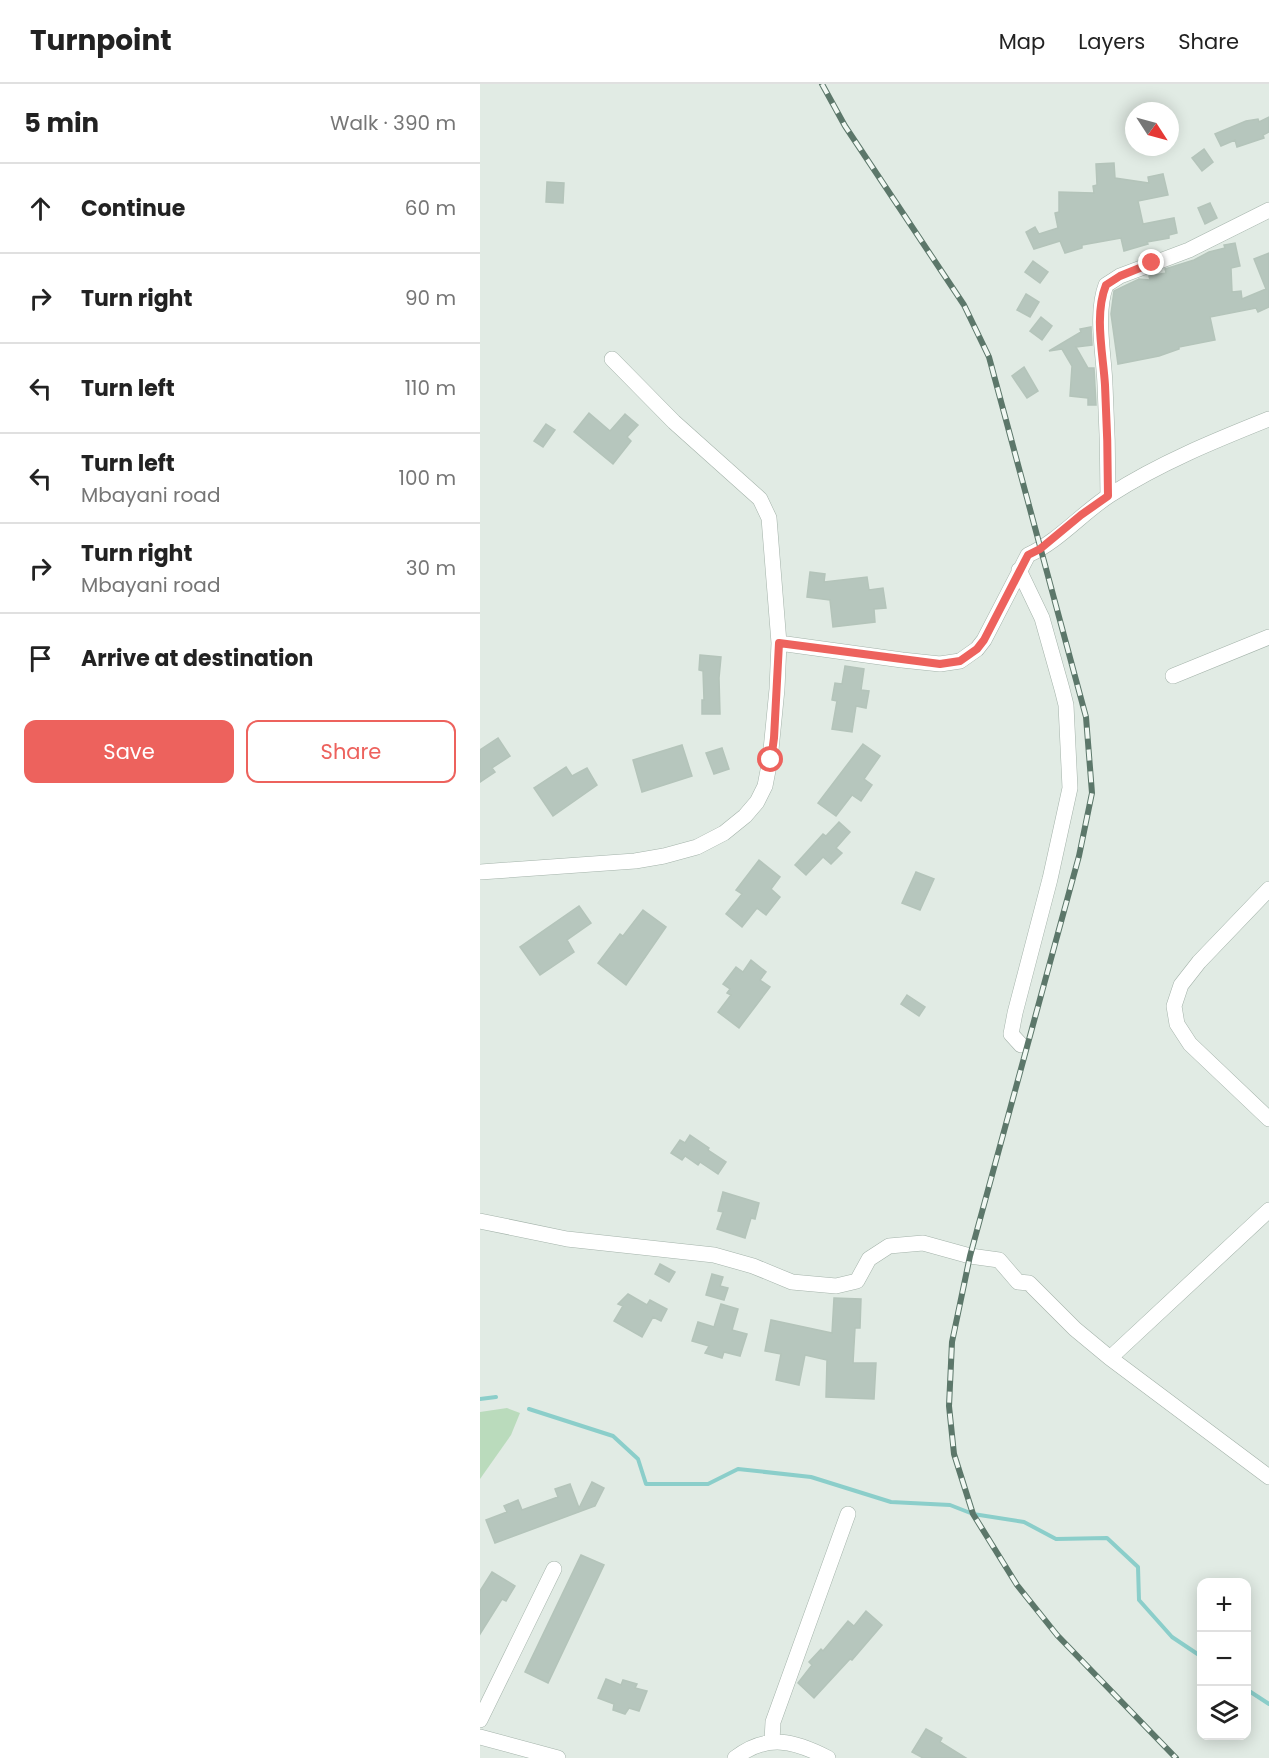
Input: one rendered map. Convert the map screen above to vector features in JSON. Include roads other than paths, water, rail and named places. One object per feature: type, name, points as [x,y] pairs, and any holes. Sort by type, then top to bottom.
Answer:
[{"type":"street","points":[[1108,496],[1106,404],[1100,316],[1106,285],[1120,276],[1189,249],[1269,210]]},
{"type":"street","points":[[480,872],[635,861],[697,847],[724,833],[745,816],[765,786],[774,738],[779,643],[773,555],[769,518],[765,506],[674,422],[612,359]]},
{"type":"street","points":[[779,643],[940,664],[960,661],[977,649],[984,640],[1028,555],[1040,549],[1108,496],[1148,471],[1269,418]]},
{"type":"street","points":[[1019,570],[1042,618],[1066,705],[1070,788],[1050,879],[1015,1013],[1011,1034],[1021,1045]]},
{"type":"street","points":[[1173,676],[1269,637]]},
{"type":"street","points":[[1269,889],[1199,962],[1181,985],[1174,1006],[1177,1024],[1190,1044],[1269,1119]]},
{"type":"street","points":[[1110,1358],[1269,1210]]},
{"type":"street","points":[[480,1221],[567,1239],[714,1255],[753,1266],[792,1282],[836,1286],[857,1281],[869,1258],[890,1246],[923,1243],[970,1256],[999,1260],[1018,1282],[1029,1283],[1075,1329],[1110,1358],[1269,1477]]},
{"type":"street","points":[[772,1741],[773,1722],[848,1514]]},
{"type":"street","points":[[480,1720],[554,1569]]},
{"type":"street","points":[[480,1737],[558,1758]]},
{"type":"street","points":[[735,1758],[745,1750],[772,1741],[795,1743],[828,1758]]},
{"type":"waterway","points":[[480,1399],[496,1397]]},
{"type":"waterway","points":[[529,1409],[613,1436],[638,1459],[646,1484],[708,1484],[738,1469],[811,1477],[891,1502],[950,1505],[973,1514],[1024,1522],[1056,1539],[1107,1538],[1138,1567],[1139,1600],[1172,1637],[1197,1654]]},
{"type":"waterway","points":[[1251,1692],[1269,1704]]},
{"type":"railway","points":[[822,84],[845,126],[964,305],[989,357],[1086,717],[1092,793],[1079,856],[970,1256],[952,1342],[949,1406],[954,1454],[973,1514],[1017,1585],[1057,1635],[1176,1758]]}]
